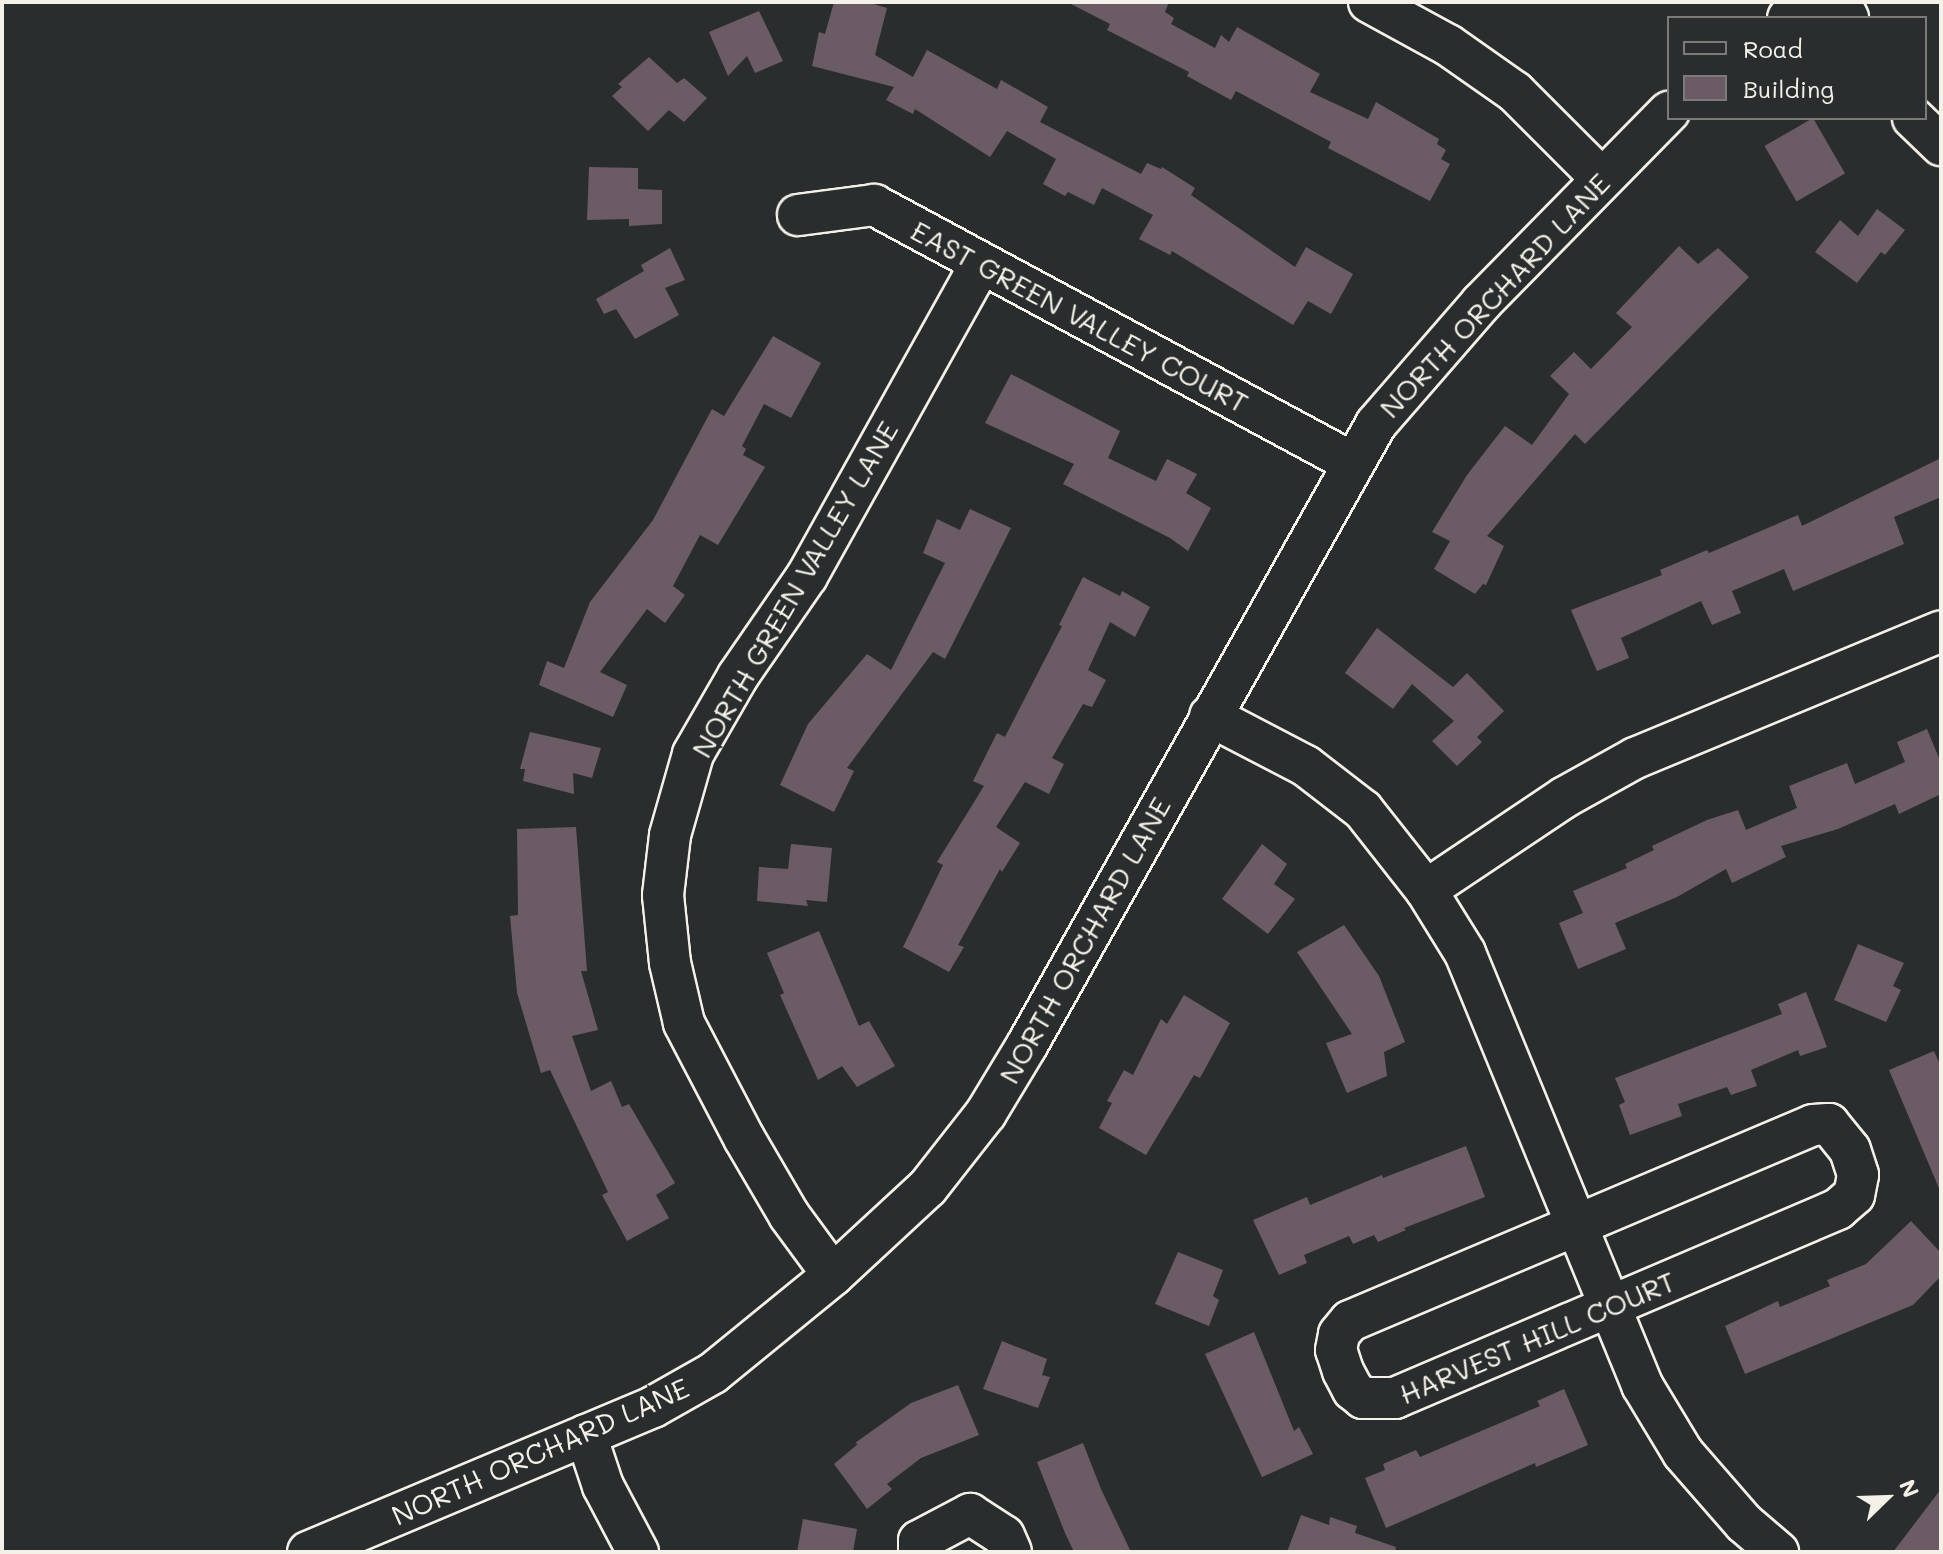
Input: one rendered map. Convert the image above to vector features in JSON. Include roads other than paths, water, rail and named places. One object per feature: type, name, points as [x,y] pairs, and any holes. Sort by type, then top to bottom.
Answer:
[{"type":"street","points":[[1369,2],[1448,45],[1515,92],[1601,178]]},
{"type":"street","points":[[1791,16],[1812,2]]},
{"type":"street","name":"NORTH ORCHARD LANE","points":[[308,1552],[653,1407],[713,1373],[833,1275],[928,1187],[986,1113],[1027,1045],[1376,424],[1481,303],[1667,114]]},
{"type":"street","points":[[1915,120],[1941,145]]},
{"type":"street","name":"EAST GREEN VALLEY COURT","points":[[798,215],[874,205],[1353,463]]},
{"type":"street","name":"NORTH GREEN VALLEY LANE","points":[[833,1275],[767,1177],[684,1023],[670,963],[663,895],[670,835],[693,754],[738,676],[807,576],[981,263]]},
{"type":"street","points":[[1426,890],[1565,797],[1635,758],[1941,631]]},
{"type":"street","points":[[1210,716],[1306,766],[1363,810],[1426,890],[1465,953],[1642,1385],[1683,1453],[1744,1523],[1778,1552]]},
{"type":"street","name":"HARVEST HILL COURT","points":[[1829,1124],[1850,1150],[1858,1175],[1854,1195],[1838,1209],[1610,1308],[1395,1398],[1363,1398],[1353,1390],[1336,1350],[1339,1334],[1350,1321],[1813,1125],[1829,1124]]},
{"type":"street","points":[[586,1435],[603,1486],[638,1552]]},
{"type":"street","points":[[919,1552],[919,1541],[970,1514],[1004,1536],[1011,1552]]}]
